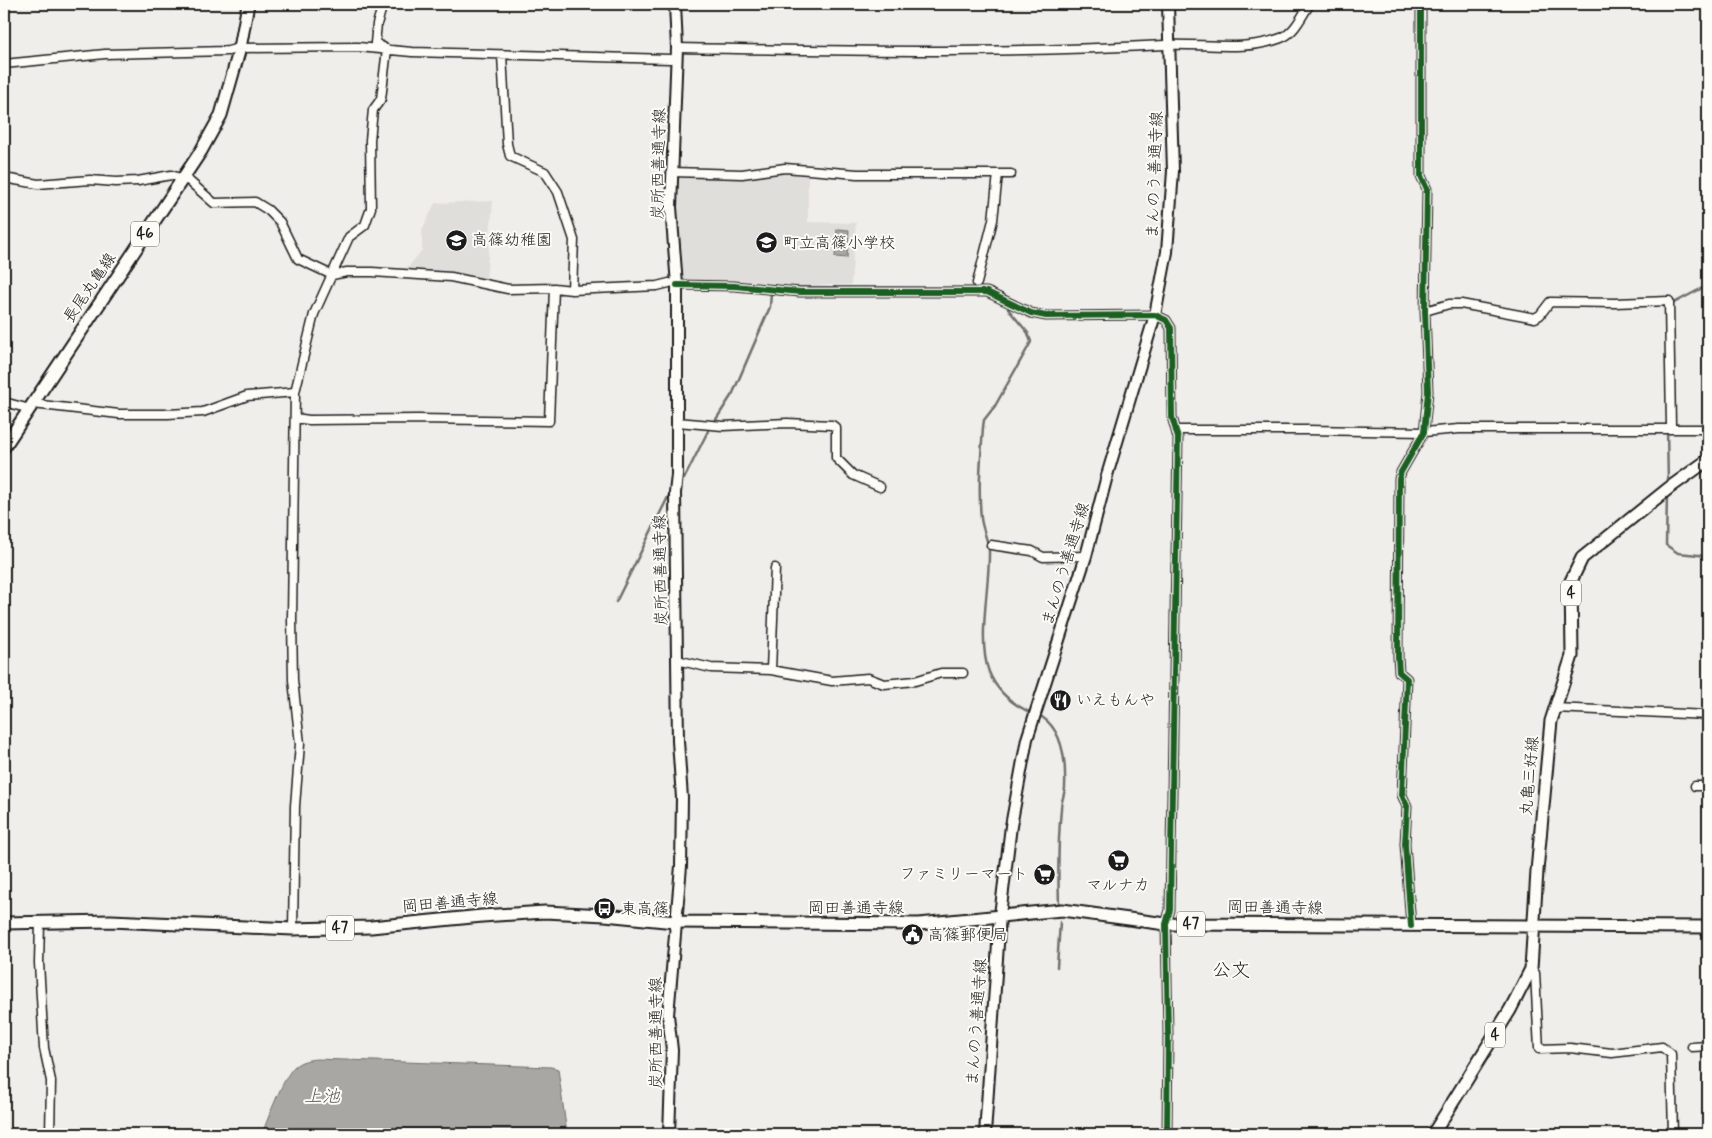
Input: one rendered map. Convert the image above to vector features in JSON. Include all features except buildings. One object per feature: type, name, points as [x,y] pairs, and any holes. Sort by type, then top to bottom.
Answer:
[{"type":"main road","name":"長尾丸亀線","points":[[4,447],[183,178],[221,115],[240,48],[248,4]]},
{"type":"main road","name":"炭所西善通寺線","points":[[669,1134],[672,1050],[668,1015],[680,866],[682,798],[678,741],[675,493],[677,422],[671,206],[677,48],[675,4]]},
{"type":"main road","name":"まんのう善通寺線","points":[[985,1134],[1000,915],[1011,826],[1027,739],[1086,556],[1108,472],[1155,315],[1167,252],[1173,172],[1168,4]]},
{"type":"main road","name":"丸亀三好線","points":[[1433,1134],[1515,1003],[1531,969],[1537,870],[1554,708],[1572,656],[1571,582],[1582,558],[1669,488],[1708,460]]},
{"type":"main road","name":"岡田善通寺線","points":[[4,923],[111,921],[293,929],[371,927],[545,912],[605,915],[675,922],[919,924],[1062,910],[1166,924],[1708,927]]},
{"type":"street","points":[[383,4],[377,24],[375,44],[387,49]]},
{"type":"street","points":[[677,48],[878,52],[1170,45],[1219,46],[1260,43],[1281,38],[1289,34],[1310,4]]},
{"type":"street","points":[[1411,926],[1404,844],[1408,806],[1402,795],[1407,679],[1400,672],[1398,657],[1399,478],[1424,432],[1428,392],[1425,311],[1427,189],[1421,176],[1421,4]]},
{"type":"street","points":[[4,64],[104,54],[228,51],[240,48],[358,47],[412,52],[670,59]]},
{"type":"street","points":[[293,929],[295,806],[300,744],[293,680],[292,619],[295,392],[314,314],[349,237],[365,224],[371,208],[370,140],[373,110],[381,99],[387,49]]},
{"type":"street","points":[[502,55],[501,77],[510,156],[545,172],[558,192],[574,240],[572,290]]},
{"type":"street","points":[[672,172],[742,174],[785,168],[857,174],[1011,174]]},
{"type":"street","points":[[977,283],[993,220],[998,174]]},
{"type":"street","points":[[4,178],[38,184],[90,180],[138,181],[170,175],[183,178],[189,180],[214,203],[255,202],[268,210],[280,222],[298,259],[332,275],[347,272],[372,272],[452,277],[508,289],[554,288],[572,290],[673,284],[734,286],[793,292],[987,292],[1031,313],[1046,316],[1155,315],[1166,320],[1171,328],[1172,416],[1177,430],[1170,910],[1166,924],[1167,1134]]},
{"type":"street","points":[[295,418],[310,420],[548,421],[554,288]]},
{"type":"street","points":[[1425,311],[1448,304],[1461,304],[1535,318],[1540,315],[1550,302],[1615,304],[1669,300],[1671,427]]},
{"type":"street","points":[[4,402],[119,414],[168,414],[203,412],[247,396],[295,392]]},
{"type":"street","points":[[677,422],[723,426],[787,423],[832,426],[836,428],[836,458],[853,475],[880,487]]},
{"type":"street","points":[[1177,430],[1424,432],[1459,429],[1671,427],[1708,429]]},
{"type":"street","points":[[991,545],[1032,551],[1043,557],[1086,556]]},
{"type":"street","points":[[771,670],[775,568]]},
{"type":"street","points":[[677,660],[711,668],[738,671],[771,670],[832,681],[868,678],[884,684],[915,681],[941,673],[963,673]]},
{"type":"street","points":[[1554,708],[1708,715]]},
{"type":"street","points":[[1695,786],[1708,786]]},
{"type":"street","points":[[40,923],[39,963],[44,1048],[51,1081],[50,1134]]},
{"type":"street","points":[[1531,969],[1535,973],[1539,1049],[1570,1048],[1612,1053],[1662,1047],[1671,1054],[1673,1134]]},
{"type":"street","points":[[1692,1047],[1708,1046]]},
{"type":"shaded area","name":"町立高篠小学校","points":[[786,171],[808,175],[808,222],[856,223],[851,285],[774,285],[681,279],[677,174]]},
{"type":"shaded area","name":"高篠幼稚園","points":[[493,201],[486,281],[440,270],[406,270],[422,250],[422,230],[435,203]]},
{"type":"water","points":[[837,229],[849,230],[847,258],[835,257]]},
{"type":"water","name":"上池","points":[[316,1059],[551,1067],[558,1069],[567,1134],[262,1134],[276,1099],[290,1072],[299,1063]]},
{"type":"waterway","points":[[1672,304],[1708,285]]},
{"type":"waterway","points":[[784,287],[986,288],[1007,297]]},
{"type":"waterway","points":[[761,292],[788,295]]},
{"type":"waterway","points":[[715,421],[733,393],[770,307],[771,293]]},
{"type":"waterway","points":[[1008,309],[1028,333],[1031,342],[995,406],[984,420],[980,472],[980,506],[989,551],[984,645],[989,672],[996,686],[1011,701],[1031,713]]},
{"type":"waterway","points":[[1667,429],[1668,484]]},
{"type":"waterway","points":[[684,479],[708,431]]},
{"type":"waterway","points":[[616,602],[670,493]]},
{"type":"waterway","points":[[1667,494],[1666,545],[1678,553],[1708,556]]},
{"type":"waterway","points":[[1042,717],[1055,730],[1062,748],[1065,768],[1065,790],[1061,806],[1059,833],[1059,905]]},
{"type":"waterway","points":[[1057,967],[1060,922]]},
{"type":"cycle path","points":[[1411,926],[1405,844],[1407,806],[1402,795],[1407,679],[1399,672],[1398,657],[1399,479],[1401,472],[1424,432],[1428,392],[1425,311],[1427,189],[1421,176],[1421,4]]},
{"type":"cycle path","points":[[677,285],[734,286],[800,292],[987,292],[1031,313],[1046,316],[1155,315],[1166,320],[1171,328],[1172,417],[1178,438],[1170,910],[1166,924],[1167,1134]]},
{"type":"place","name":"高篠幼稚園","points":[[456,240]]},
{"type":"place","name":"町立高篠小学校","points":[[767,243]]},
{"type":"place","name":"いえもんや","points":[[1060,700]]},
{"type":"place","name":"マルナカ","points":[[1118,861]]},
{"type":"place","name":"ファミリーマート","points":[[1044,874]]},
{"type":"place","name":"東高篠","points":[[605,909]]},
{"type":"place","name":"高篠郵便局","points":[[912,935]]},
{"type":"district","name":"公文","points":[[1231,970]]}]
